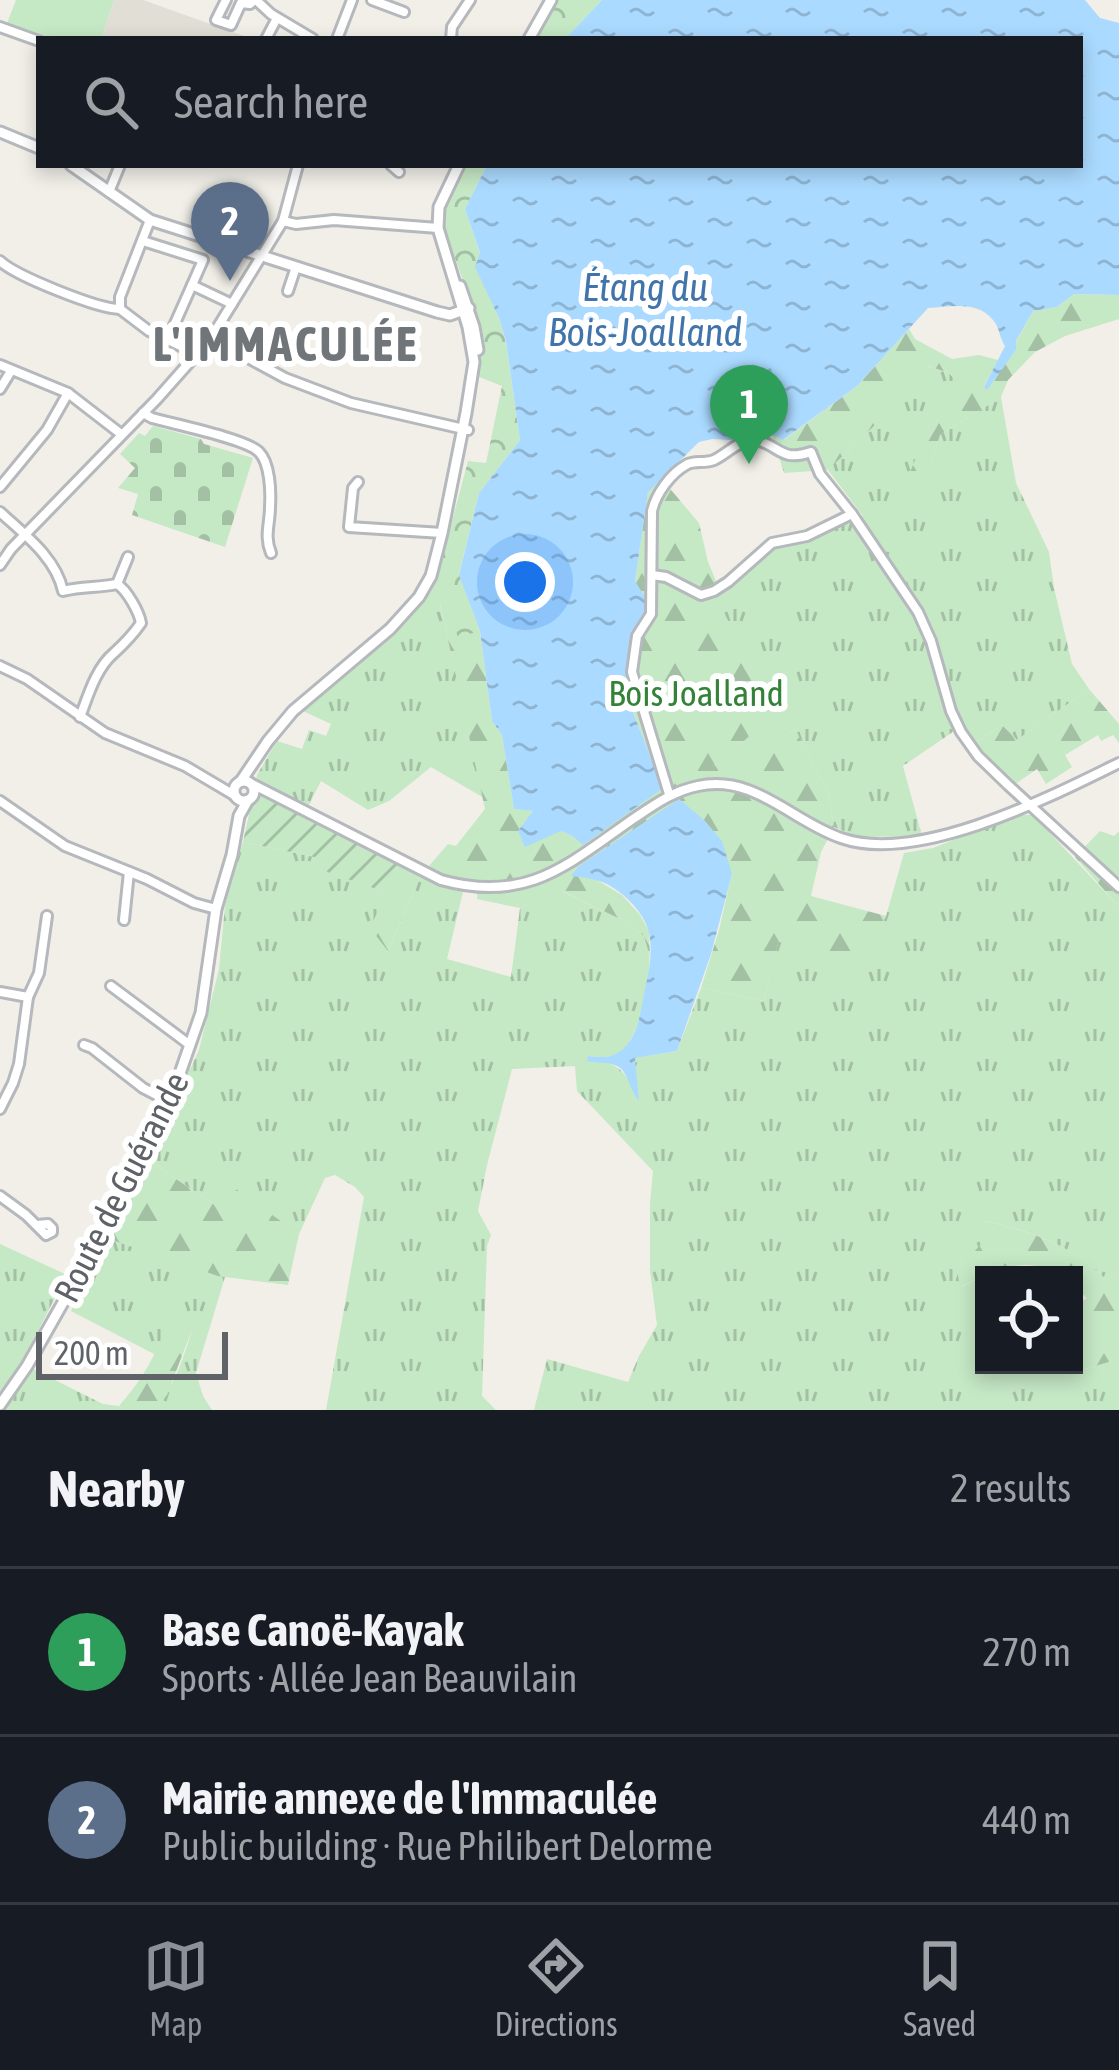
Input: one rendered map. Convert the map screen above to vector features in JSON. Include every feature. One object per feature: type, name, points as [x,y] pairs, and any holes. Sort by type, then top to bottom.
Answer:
[{"type":"street","points":[[226,0],[217,20],[230,26],[241,1],[250,4],[255,0],[309,36]]},
{"type":"street","points":[[339,36],[352,0]]},
{"type":"street","points":[[372,0],[404,12]]},
{"type":"street","points":[[451,36],[470,0]]},
{"type":"street","points":[[531,36],[550,0]]},
{"type":"street","points":[[268,36],[277,18]]},
{"type":"street","points":[[0,27],[36,40]]},
{"type":"street","points":[[0,132],[36,147]]},
{"type":"street","points":[[75,168],[155,222],[446,314],[471,327]]},
{"type":"street","points":[[109,192],[119,168]]},
{"type":"street","points":[[0,565],[211,338],[283,221],[297,168]]},
{"type":"street","points":[[448,504],[462,452],[473,362],[471,327],[438,228],[440,207],[458,168]]},
{"type":"street","points":[[283,221],[438,228]]},
{"type":"street","points":[[120,309],[120,296],[155,222]]},
{"type":"street","points":[[147,242],[203,260],[168,339]]},
{"type":"street","points":[[0,261],[15,272],[93,304],[120,309],[149,331],[198,354]]},
{"type":"street","points":[[288,291],[296,267]]},
{"type":"street","points":[[192,285],[232,304]]},
{"type":"street","points":[[446,314],[464,309]]},
{"type":"street","points":[[211,338],[285,378],[350,404],[465,429]]},
{"type":"street","points":[[0,365],[68,393],[121,434]]},
{"type":"street","points":[[0,388],[11,371]]},
{"type":"street","points":[[0,487],[47,430],[68,393]]},
{"type":"street","points":[[143,413],[248,445],[263,456],[270,507],[266,540],[271,553]]},
{"type":"street","points":[[358,482],[353,488],[349,527],[442,533],[465,429]]},
{"type":"street","points":[[669,794],[632,672],[638,636],[651,614],[655,496],[683,466],[713,460],[752,440],[779,453],[811,452],[820,474],[919,612],[961,732],[978,756],[1119,887]]},
{"type":"street","points":[[0,512],[46,554],[63,591],[118,584]]},
{"type":"street","points":[[652,575],[701,595],[714,591],[772,543],[807,536],[852,514]]},
{"type":"street","name":"Route de Guérande","points":[[0,1405],[78,1276],[170,1102],[192,1046],[207,985],[216,909],[255,758],[305,699],[390,628],[419,597],[442,533]]},
{"type":"street","points":[[118,584],[128,557]]},
{"type":"street","points":[[80,717],[106,662],[141,623],[118,584]]},
{"type":"street","points":[[0,666],[105,733],[214,782],[274,794],[441,880],[485,889],[541,879],[669,794],[698,786],[736,784],[847,841],[882,844],[924,841],[1031,807],[1119,764]]},
{"type":"street","points":[[0,801],[65,846],[216,909]]},
{"type":"street","points":[[124,920],[130,872]]},
{"type":"street","points":[[0,1109],[19,1064],[47,916]]},
{"type":"street","points":[[111,986],[192,1046]]},
{"type":"street","points":[[0,992],[28,998]]},
{"type":"street","points":[[84,1045],[170,1102]]},
{"type":"street","points":[[0,1196],[37,1225]]},
{"type":"shaded area","points":[[114,0],[143,0],[244,36],[102,36]]},
{"type":"green space","points":[[16,0],[114,0],[102,36],[36,38],[6,26]]},
{"type":"green space","points":[[555,0],[602,0],[568,36],[535,36]]},
{"type":"green space","points":[[460,168],[486,168],[465,209],[480,254],[476,267],[506,343],[520,440],[479,493],[459,574],[480,631],[458,637],[444,599],[427,591],[468,461],[486,463],[502,386],[477,376],[481,348],[476,317],[443,224],[446,199]]},
{"type":"green space","points":[[1074,294],[1119,295],[1119,319],[1065,336],[1035,352],[1008,380],[1001,397],[940,435],[926,481],[909,475],[929,425],[970,396],[949,373],[928,366],[828,470],[784,473],[772,434],[784,440],[857,386],[909,329],[915,339],[952,359],[979,355],[998,360],[984,386],[987,389],[1016,350],[1033,311],[1057,307]]},
{"type":"green space","points":[[927,366],[949,373],[971,396],[929,425],[910,475],[926,480],[940,435],[1001,397],[1016,483],[1049,552],[1072,664],[1089,689],[1017,740],[1002,725],[975,743],[963,725],[903,766],[922,836],[858,837],[834,827],[829,795],[795,729],[728,777],[713,765],[759,724],[714,599],[775,546],[807,541],[863,516],[828,470]]},
{"type":"green space","points":[[153,426],[253,458],[225,547],[132,515],[138,494],[118,488],[135,468],[120,454],[139,433],[145,436]]},
{"type":"green space","name":"Bois Joalland","points":[[661,478],[699,523],[721,593],[715,600],[782,704],[714,765],[729,776],[795,729],[829,795],[834,827],[821,852],[811,896],[886,916],[860,964],[779,940],[764,1001],[701,988],[732,873],[572,875],[595,879],[622,895],[649,931],[650,957],[644,936],[562,891],[520,908],[477,899],[478,883],[429,866],[448,844],[456,846],[485,809],[440,603],[444,598],[480,631],[492,721],[502,735],[514,809],[534,811],[574,837],[663,788],[624,690],[631,643],[642,621],[635,581],[648,491]]},
{"type":"green space","points":[[427,591],[444,598],[440,604],[484,798],[431,767],[389,801],[368,810],[321,781],[304,815],[269,799],[251,805],[257,775],[277,741],[302,749],[309,730],[326,736],[331,724],[303,711],[392,632]]},
{"type":"green space","points":[[1089,689],[1119,724],[1119,743],[1113,735],[1101,741],[1098,735],[1065,755],[1072,767],[1046,784],[1037,769],[1014,785],[975,743],[1002,725],[1017,740]]},
{"type":"green space","points":[[269,798],[399,866],[388,893],[327,872],[328,860],[243,842],[251,805]]},
{"type":"green space","points":[[1017,815],[1033,815],[1119,907],[1119,1270],[1107,1281],[1051,1242],[986,1221],[986,1240],[961,1287],[975,1280],[975,1374],[1083,1374],[1083,1370],[1119,1359],[1119,1410],[534,1410],[547,1359],[628,1382],[657,1325],[650,1271],[653,1171],[577,1091],[575,1066],[512,1069],[487,1165],[478,1211],[491,1235],[482,1396],[496,1410],[326,1410],[364,1197],[335,1175],[325,1178],[299,1234],[233,1188],[216,1206],[148,1160],[199,1050],[219,969],[225,906],[243,842],[329,860],[328,872],[388,893],[370,928],[389,949],[420,877],[463,892],[447,959],[511,977],[520,908],[561,891],[620,919],[644,936],[647,945],[644,1003],[625,1048],[608,1056],[588,1056],[620,1070],[638,1098],[634,1058],[677,1051],[701,988],[764,1001],[779,939],[860,963],[886,916],[904,853],[933,848]]},
{"type":"green space","points":[[1100,831],[1114,836],[1119,831],[1119,907],[1075,857]]},
{"type":"green space","points":[[399,866],[420,877],[388,951],[370,928]]},
{"type":"green space","points":[[148,1160],[216,1206],[233,1187],[299,1234],[288,1285],[218,1276],[106,1238]]},
{"type":"green space","points":[[985,1221],[1051,1242],[1081,1258],[1107,1281],[1119,1270],[1119,1359],[1083,1370],[1083,1301],[1087,1298],[1083,1266],[975,1266],[975,1280],[960,1287],[957,1270],[985,1240]]},
{"type":"green space","points":[[106,1238],[225,1277],[196,1373],[212,1410],[154,1410],[173,1381],[193,1326],[156,1355],[71,1311]]},
{"type":"green space","points":[[0,1244],[67,1275],[21,1363],[123,1410],[0,1410]]},
{"type":"green space","points":[[169,1318],[193,1327],[167,1395],[154,1410],[123,1410],[119,1406],[149,1365]]},
{"type":"water","name":"Étang du Bois-Joalland","points":[[602,0],[1085,0],[1100,18],[1119,23],[1119,295],[1074,294],[1057,307],[1033,311],[1016,350],[987,390],[984,387],[1005,346],[995,323],[971,307],[928,308],[857,386],[783,440],[758,427],[758,411],[747,409],[748,430],[743,436],[699,442],[648,492],[635,581],[648,602],[631,643],[624,690],[663,788],[583,845],[561,831],[525,847],[518,831],[533,811],[514,809],[502,735],[492,721],[480,631],[459,575],[479,493],[520,440],[506,342],[475,267],[480,253],[465,209],[486,168],[1083,168],[1083,36],[568,36]]},
{"type":"water","points":[[679,799],[722,841],[732,874],[711,954],[677,1051],[635,1058],[639,1100],[621,1069],[587,1061],[588,1056],[615,1054],[633,1036],[649,968],[647,925],[615,889],[571,876]]},
{"type":"place","name":"Mairie annexe de l'Immaculée","points":[[230,281]]},
{"type":"place","name":"Base Canoë-Kayak","points":[[749,464]]},
{"type":"district","name":"L'IMMACULÉE","points":[[286,344]]}]
